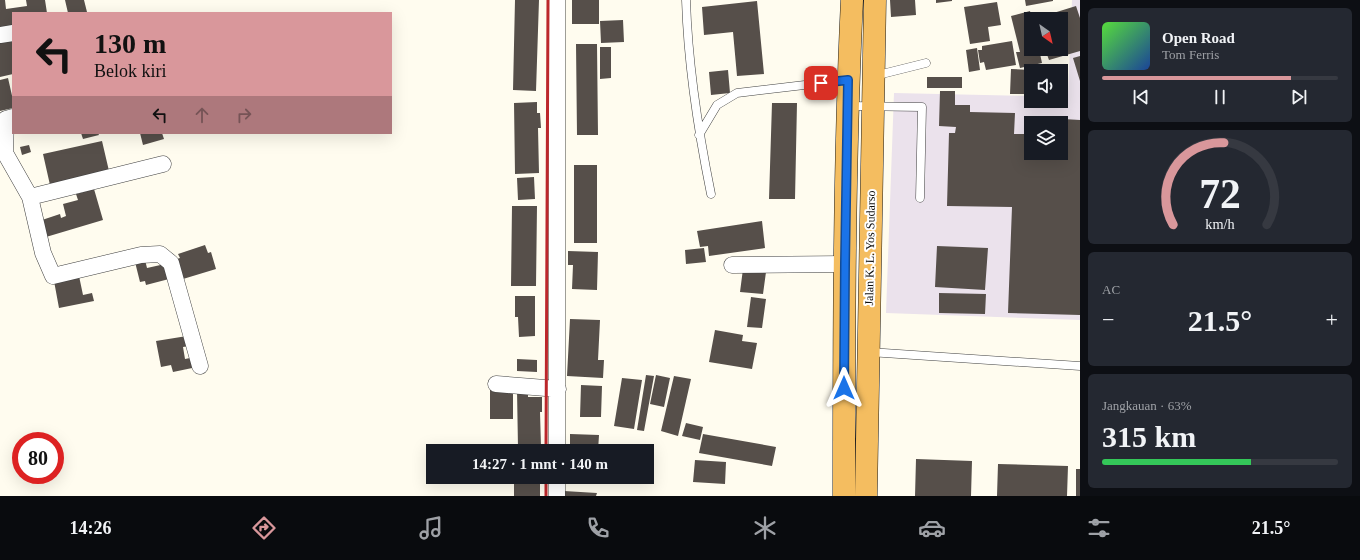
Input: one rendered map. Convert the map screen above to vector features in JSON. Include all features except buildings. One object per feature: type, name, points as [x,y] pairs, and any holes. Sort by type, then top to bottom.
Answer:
[{"type":"highway","name":"Jalan K. L. Yos Sudarso","points":[[844,496],[845,264],[848,80],[852,0]]},
{"type":"highway","name":"Jalan K. L. Yos Sudarso","points":[[866,496],[872,77],[875,0]]},
{"type":"street","points":[[557,0],[557,444]]},
{"type":"street","points":[[0,35],[12,33]]},
{"type":"street","points":[[12,117],[6,119],[2,152],[30,197],[43,253],[53,276],[141,255],[160,254],[171,264],[200,366]]},
{"type":"street","points":[[30,197],[163,164]]},
{"type":"street","points":[[732,265],[845,264]]},
{"type":"street","points":[[496,384],[558,389]]},
{"type":"street","points":[[557,484],[557,496]]},
{"type":"lane","points":[[686,0],[687,27],[699,135],[711,194]]},
{"type":"lane","points":[[872,77],[926,63]]},
{"type":"lane","points":[[699,135],[717,105],[737,93],[848,80]]},
{"type":"lane","points":[[848,106],[922,107],[920,198]]},
{"type":"lane","points":[[868,352],[1080,366]]},
{"type":"shaded area","points":[[1072,0],[1080,0],[1080,320],[886,313],[894,93],[1024,96],[1024,108],[1068,108]]},
{"type":"railway","points":[[546,444],[548,0]]},
{"type":"railway","points":[[546,484],[546,496]]},
{"type":"route","points":[[821,83],[848,80],[844,388]]}]
